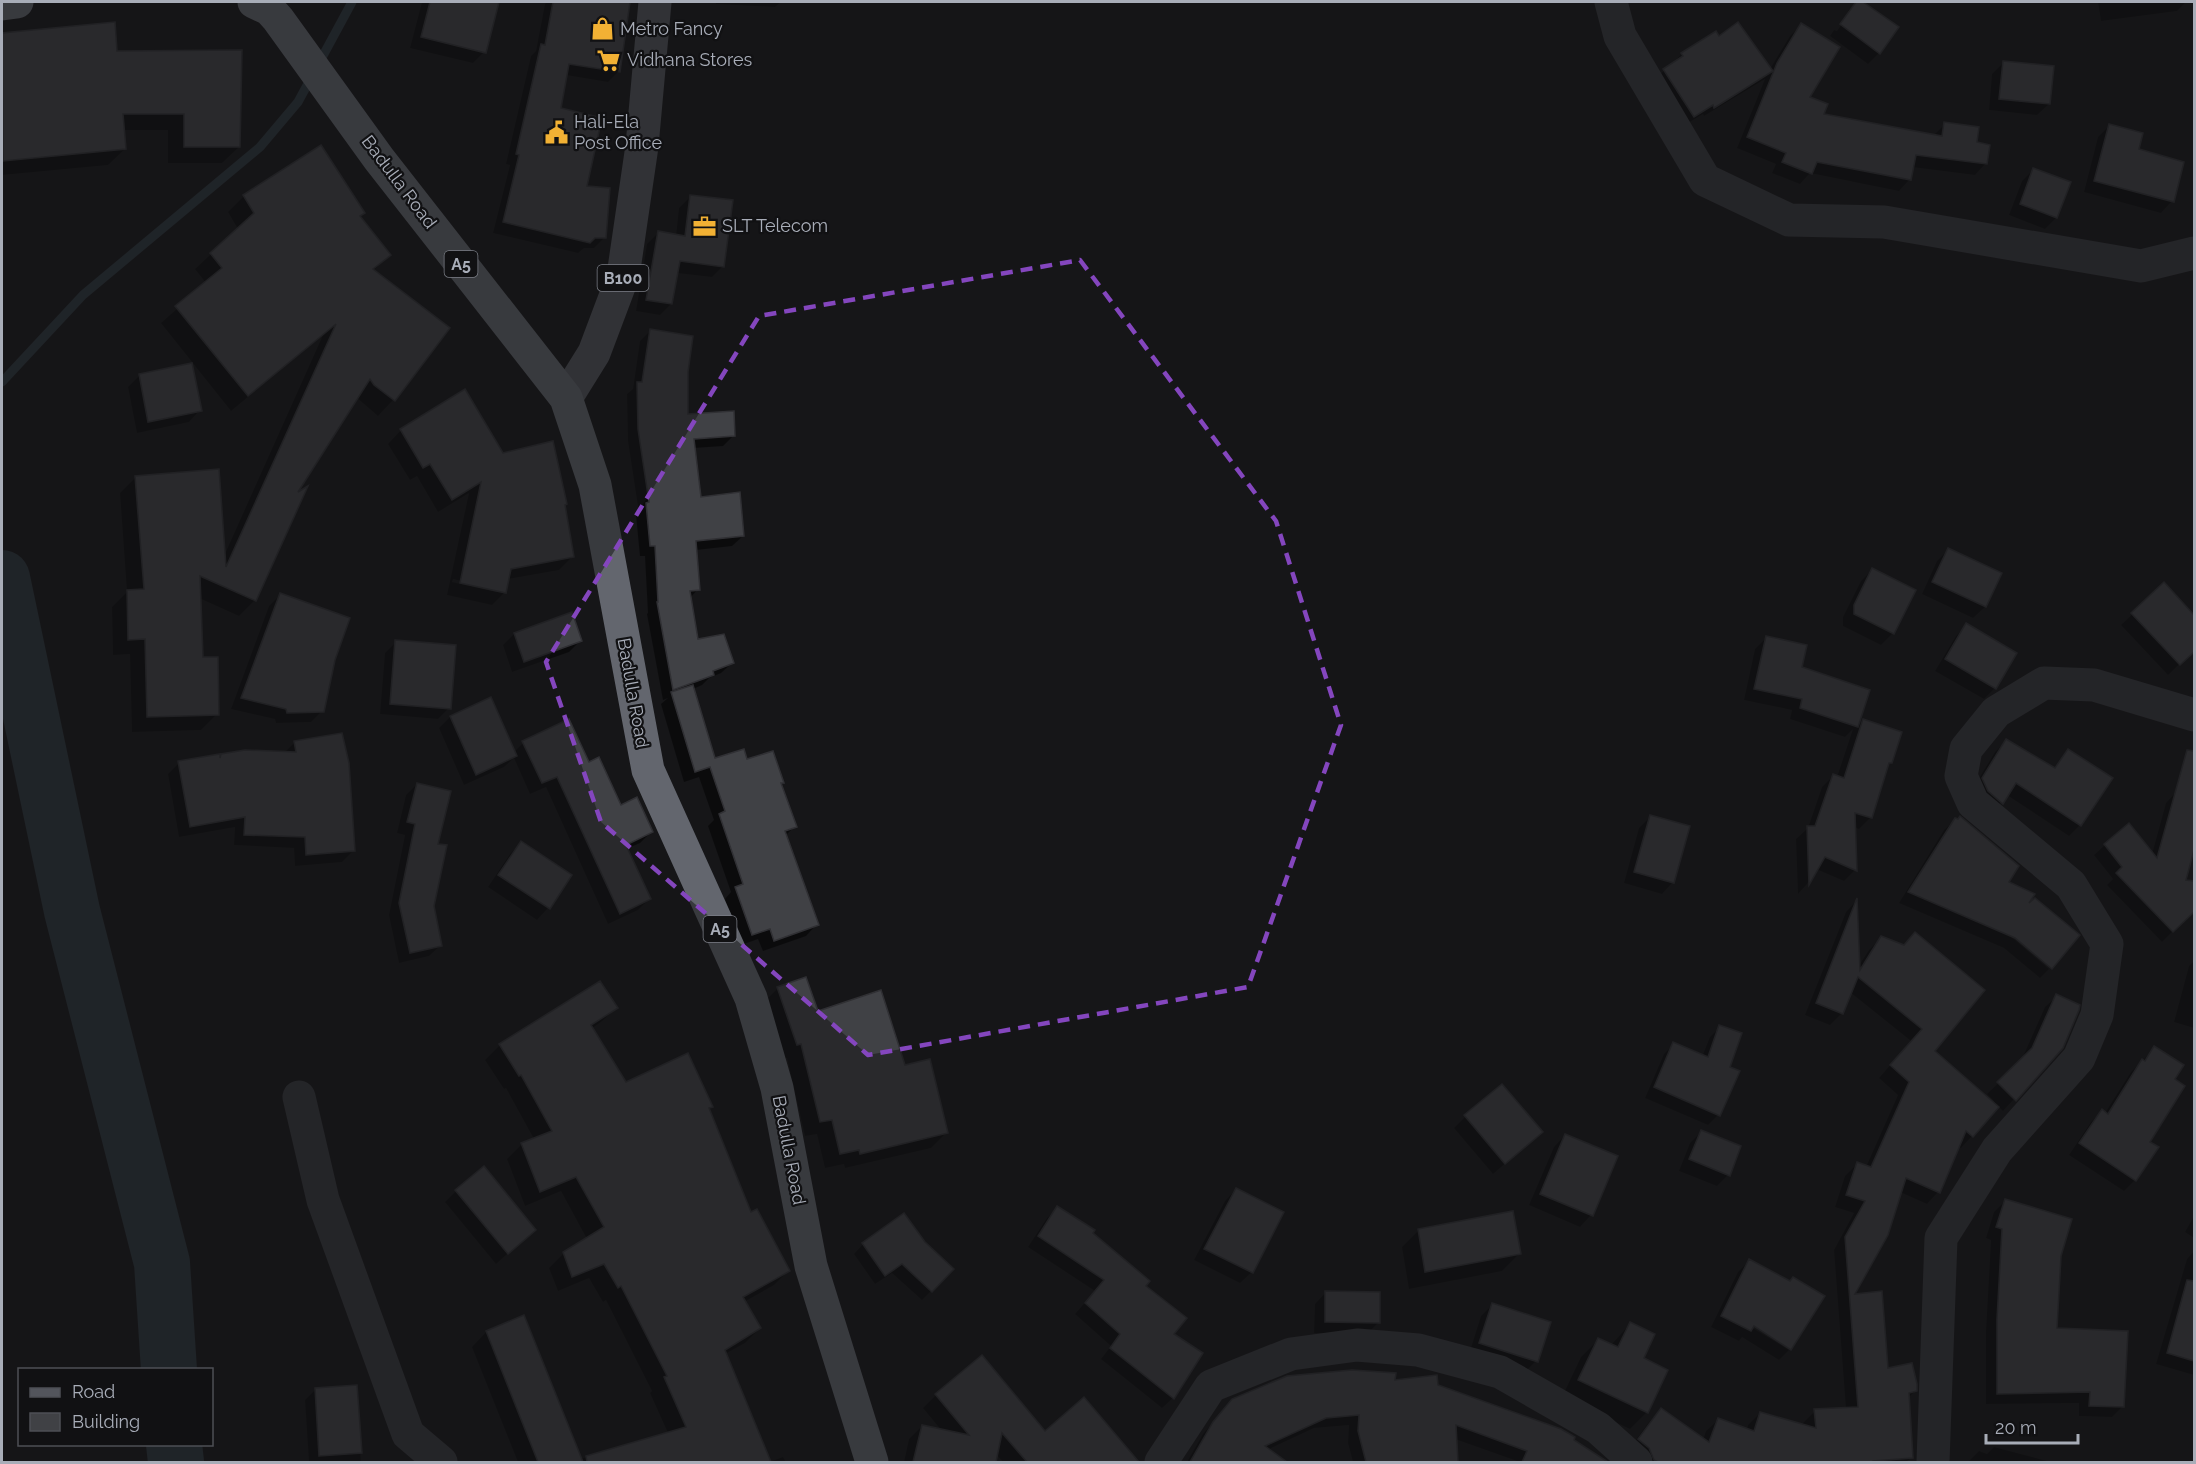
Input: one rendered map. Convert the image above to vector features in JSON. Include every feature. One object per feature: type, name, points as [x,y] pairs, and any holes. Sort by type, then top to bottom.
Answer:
[{"type":"highway","points":[[2,4],[17,2]]},
{"type":"highway","name":"Badulla Road","points":[[266,10],[566,398],[595,485],[648,770],[751,998],[777,1088],[811,1266],[872,1462]]},
{"type":"main road","name":"B100","points":[[566,398],[594,353],[623,276],[642,146],[655,2]]},
{"type":"street","points":[[1611,2],[1620,36],[1705,180],[1789,220],[1884,222],[2141,266],[2194,253]]},
{"type":"street","points":[[1933,1462],[1941,1238],[1997,1150],[2079,1058],[2097,1015],[2107,944],[2071,885],[1973,803],[1961,776],[1966,749],[1996,712],[2044,683],[2094,685],[2194,715]]},
{"type":"street","points":[[299,1097],[323,1200],[408,1434],[441,1462]]},
{"type":"street","points":[[1161,1462],[1211,1386],[1291,1354],[1357,1344],[1418,1350],[1500,1372],[1598,1428],[1636,1462]]},
{"type":"highlighted area","points":[[1080,260],[1276,521],[1341,725],[1248,987],[868,1055],[601,822],[546,662],[759,316]]},
{"type":"building","points":[[430,2],[499,2],[486,53],[421,37]]},
{"type":"building","points":[[553,2],[630,2],[620,72],[569,64],[561,108],[602,118],[587,186],[610,188],[606,238],[595,238],[590,243],[503,222],[541,44],[545,45]]},
{"type":"building","points":[[1856,2],[1863,2],[1899,27],[1880,54],[1840,24]]},
{"type":"building","points":[[115,22],[117,51],[242,50],[240,147],[184,147],[184,114],[123,114],[126,149],[3,161],[2,33]]},
{"type":"building","points":[[1738,22],[1773,71],[1714,108],[1713,105],[1694,117],[1663,69],[1683,56],[1681,53],[1716,31],[1719,36]]},
{"type":"building","points":[[1801,23],[1840,47],[1810,97],[1828,104],[1824,114],[1942,136],[1944,122],[1979,127],[1977,142],[1990,145],[1987,164],[1916,155],[1911,180],[1817,162],[1812,174],[1782,162],[1786,153],[1747,137],[1777,63]]},
{"type":"building","points":[[2003,61],[2054,66],[2050,104],[1999,99]]},
{"type":"building","points":[[2109,124],[2143,133],[2139,149],[2184,162],[2174,202],[2094,181]]},
{"type":"building","points":[[321,145],[365,213],[360,216],[391,255],[373,269],[450,328],[395,401],[374,385],[370,379],[298,492],[308,486],[256,601],[200,576],[203,657],[218,657],[219,715],[147,717],[145,639],[128,640],[127,590],[144,589],[135,476],[219,469],[226,567],[336,324],[248,396],[175,306],[222,268],[210,253],[254,213],[243,195]]},
{"type":"building","points":[[2033,168],[2071,182],[2057,218],[2020,204]]},
{"type":"building","points":[[690,195],[733,200],[724,267],[680,261],[672,304],[646,300],[658,231],[685,236]]},
{"type":"building","points":[[650,329],[693,336],[688,372],[688,414],[734,411],[735,436],[694,439],[701,497],[740,492],[744,536],[696,541],[700,590],[690,591],[698,639],[724,634],[734,663],[713,671],[714,675],[673,690],[657,602],[655,546],[650,546],[646,503],[649,502],[638,429],[637,382],[642,382]]},
{"type":"building","points":[[192,363],[202,411],[148,422],[139,374]]},
{"type":"building","points":[[465,389],[503,453],[553,441],[567,504],[565,505],[574,557],[511,569],[506,593],[460,583],[481,482],[452,500],[430,464],[423,468],[400,429]]},
{"type":"building","points":[[1948,548],[2002,573],[1986,607],[1932,582]]},
{"type":"building","points":[[1872,568],[1916,590],[1894,634],[1854,614],[1854,605]]},
{"type":"building","points":[[2164,582],[2194,615],[2194,652],[2180,665],[2131,613]]},
{"type":"building","points":[[280,593],[350,618],[335,660],[324,712],[287,713],[286,709],[241,698]]},
{"type":"building","points":[[572,612],[582,641],[524,662],[514,633]]},
{"type":"building","points":[[1966,623],[2017,653],[1996,689],[1945,659]]},
{"type":"building","points":[[1766,636],[1807,645],[1802,667],[1870,690],[1858,727],[1800,708],[1802,699],[1754,689]]},
{"type":"building","points":[[395,640],[456,645],[451,709],[390,704]]},
{"type":"building","points":[[693,685],[715,758],[744,749],[747,759],[773,751],[784,783],[781,783],[797,827],[785,831],[819,925],[774,941],[770,929],[752,935],[735,887],[743,884],[719,814],[725,811],[710,767],[695,772],[671,692]]},
{"type":"building","points":[[491,697],[517,756],[476,775],[450,716]]},
{"type":"building","points":[[569,719],[589,762],[599,757],[621,805],[637,797],[653,832],[626,845],[651,899],[620,914],[557,777],[542,783],[522,741]]},
{"type":"building","points":[[1863,719],[1902,732],[1892,763],[1889,763],[1872,818],[1855,813],[1857,871],[1825,857],[1809,885],[1807,826],[1815,826],[1833,774],[1844,778]]},
{"type":"building","points":[[342,733],[349,763],[355,851],[306,855],[305,837],[244,835],[245,817],[190,827],[178,761],[220,754],[220,758],[221,754],[245,750],[296,752],[294,741]]},
{"type":"building","points":[[2006,739],[2055,768],[2068,749],[2113,778],[2081,826],[2016,783],[2003,804],[1988,791],[1982,778]]},
{"type":"building","points":[[2187,750],[2194,751],[2194,850],[2186,880],[2194,881],[2194,912],[2173,932],[2116,873],[2122,867],[2104,844],[2129,823],[2157,858]]},
{"type":"building","points":[[417,783],[451,791],[438,844],[447,845],[434,906],[442,946],[410,953],[399,903],[415,824],[407,822]]},
{"type":"building","points":[[1650,815],[1690,826],[1674,883],[1634,872]]},
{"type":"building","points":[[1960,816],[2019,866],[2009,882],[2035,894],[2029,903],[2035,898],[2080,935],[2052,969],[2015,938],[1908,892],[1955,818],[1958,819]]},
{"type":"building","points":[[521,841],[572,875],[550,909],[498,875]]},
{"type":"building","points":[[1857,898],[1860,970],[1881,936],[1904,945],[1915,932],[1985,990],[1935,1051],[1999,1107],[1973,1137],[1966,1131],[1940,1193],[1906,1178],[1888,1235],[1855,1294],[1882,1291],[1888,1368],[1912,1363],[1917,1384],[1917,1391],[1909,1393],[1913,1458],[1873,1462],[1658,1462],[1654,1460],[1649,1448],[1638,1439],[1661,1408],[1709,1442],[1718,1418],[1754,1431],[1760,1412],[1816,1428],[1814,1409],[1858,1407],[1845,1237],[1865,1201],[1846,1195],[1857,1162],[1871,1167],[1909,1082],[1890,1065],[1922,1029],[1858,977],[1843,1014],[1816,1003]]},
{"type":"building","points":[[806,977],[818,1011],[881,990],[905,1065],[930,1059],[948,1133],[860,1154],[859,1150],[840,1154],[832,1120],[820,1122],[801,1044],[797,1045],[777,987]]},
{"type":"building","points":[[600,981],[618,1008],[591,1025],[626,1082],[688,1053],[713,1107],[709,1108],[751,1212],[757,1209],[790,1271],[743,1297],[761,1328],[725,1350],[771,1462],[587,1462],[586,1456],[686,1427],[664,1377],[667,1376],[621,1286],[618,1288],[604,1264],[572,1277],[563,1252],[604,1227],[576,1177],[540,1192],[521,1143],[552,1131],[521,1075],[519,1076],[499,1044]]},
{"type":"building","points":[[2056,994],[2080,1005],[2079,1010],[2063,1048],[2016,1101],[1997,1082],[2032,1048]]},
{"type":"building","points":[[1719,1025],[1742,1033],[1730,1067],[1740,1071],[1720,1116],[1654,1087],[1673,1042],[1708,1057]]},
{"type":"building","points":[[2154,1046],[2184,1065],[2175,1079],[2185,1086],[2150,1142],[2159,1147],[2136,1181],[2079,1143],[2102,1109],[2108,1114],[2142,1059],[2145,1061]]},
{"type":"building","points":[[1502,1084],[1543,1132],[1505,1164],[1464,1115]]},
{"type":"building","points":[[1701,1130],[1741,1146],[1730,1176],[1689,1159]]},
{"type":"building","points":[[1565,1134],[1618,1156],[1593,1216],[1540,1194]]},
{"type":"building","points":[[484,1166],[536,1230],[508,1254],[455,1190]]},
{"type":"building","points":[[1236,1188],[1284,1212],[1253,1273],[1204,1249]]},
{"type":"building","points":[[2005,1199],[2072,1219],[2061,1256],[2057,1328],[2128,1331],[2124,1407],[2089,1406],[2090,1392],[1997,1394],[1997,1319],[2002,1229],[1996,1227]]},
{"type":"building","points":[[1057,1206],[1095,1230],[1093,1233],[1150,1281],[1146,1286],[1187,1318],[1174,1334],[1203,1353],[1174,1399],[1110,1348],[1120,1334],[1085,1303],[1104,1280],[1038,1236]]},
{"type":"building","points":[[1513,1211],[1521,1254],[1425,1272],[1418,1229]]},
{"type":"building","points":[[904,1213],[925,1242],[954,1269],[932,1292],[902,1264],[885,1276],[862,1243]]},
{"type":"building","points":[[1749,1259],[1790,1281],[1793,1277],[1825,1296],[1791,1350],[1754,1326],[1751,1331],[1721,1316]]},
{"type":"building","points":[[2187,1280],[2194,1281],[2194,1361],[2167,1353]]},
{"type":"building","points":[[1325,1291],[1380,1292],[1380,1323],[1325,1322]]},
{"type":"building","points":[[1492,1303],[1551,1322],[1538,1362],[1479,1343]]},
{"type":"building","points":[[524,1315],[583,1462],[538,1462],[486,1331]]},
{"type":"building","points":[[1630,1322],[1655,1334],[1644,1358],[1668,1370],[1648,1413],[1578,1380],[1598,1338],[1618,1347]]},
{"type":"building","points":[[982,1355],[1045,1431],[1084,1397],[1139,1462],[1027,1462],[1002,1433],[996,1462],[913,1462],[922,1425],[969,1435],[935,1394]]},
{"type":"building","points":[[1352,1370],[1396,1373],[1395,1380],[1437,1375],[1438,1385],[1561,1429],[1608,1462],[1522,1462],[1527,1451],[1456,1425],[1458,1462],[1366,1462],[1358,1431],[1359,1415],[1326,1418],[1265,1446],[1287,1462],[1190,1462],[1213,1422],[1232,1399],[1287,1376]]},
{"type":"building","points":[[357,1385],[362,1453],[319,1456],[315,1388]]},
{"type":"waterway","points":[[319,63],[352,2]]},
{"type":"waterway","points":[[2,382],[83,295],[260,147],[298,102],[311,78]]},
{"type":"waterway","points":[[2,578],[72,911],[162,1263],[169,1368]]},
{"type":"waterway","points":[[174,1446],[176,1462]]},
{"type":"place","name":"Metro Fancy","points":[[602,29]]},
{"type":"place","name":"Vidhana Stores","points":[[609,60]]},
{"type":"place","name":"Hali-Ela Post Office","points":[[556,132]]},
{"type":"place","name":"SLT Telecom","points":[[704,226]]}]
